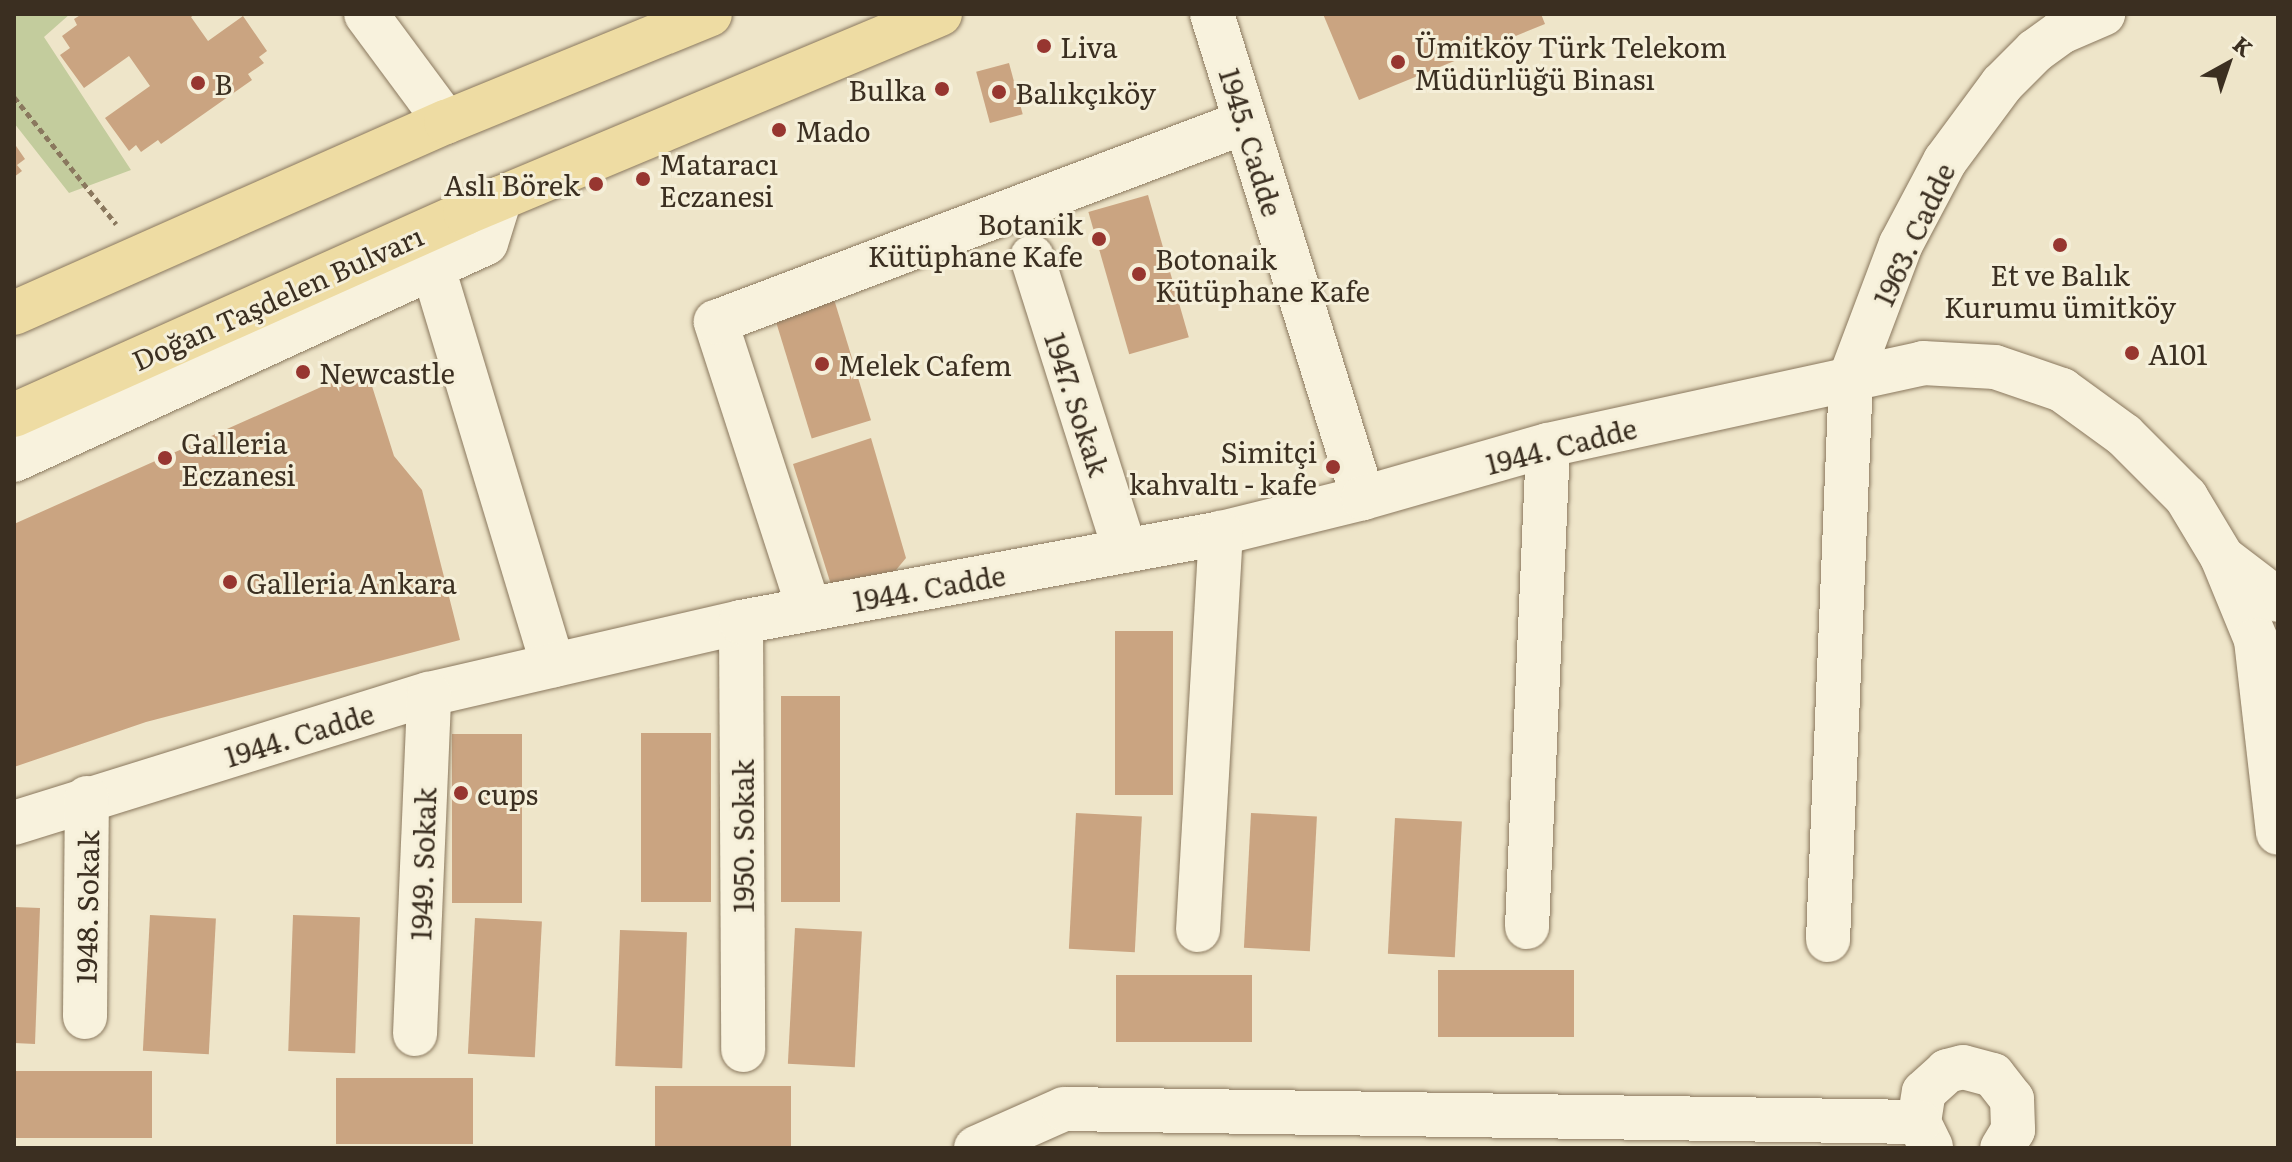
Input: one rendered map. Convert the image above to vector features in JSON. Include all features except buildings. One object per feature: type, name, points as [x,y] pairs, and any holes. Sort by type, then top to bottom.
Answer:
[{"type":"main road","name":"Doğan Taşdelen Bulvarı","points":[[14,415],[500,198],[940,14]]},
{"type":"main road","points":[[14,313],[446,122],[707,15]]},
{"type":"street","points":[[366,14],[446,122]]},
{"type":"street","name":"1945. Cadde","points":[[1212,14],[1363,498]]},
{"type":"street","name":"1963. Cadde","points":[[1828,940],[1851,376],[1920,205],[2028,32],[2061,32],[2103,14]]},
{"type":"street","points":[[809,609],[716,322],[1245,122]]},
{"type":"street","points":[[14,460],[486,243],[500,198]]},
{"type":"street","name":"1947. Sokak","points":[[1032,257],[1125,551]]},
{"type":"street","points":[[433,268],[553,665]]},
{"type":"street","name":"1944. Cadde","points":[[14,823],[429,694],[741,622],[1221,533],[1363,498],[1548,445],[1851,376],[1923,363],[1995,367],[2062,390],[2124,435],[2186,497],[2222,557]]},
{"type":"street","points":[[1527,927],[1548,445]]},
{"type":"street","points":[[1198,930],[1221,533]]},
{"type":"street","points":[[2222,557],[2278,600]]},
{"type":"street","points":[[2222,557],[2256,640],[2278,833]]},
{"type":"street","name":"1950. Sokak","points":[[741,622],[743,1050]]},
{"type":"street","name":"1949. Sokak","points":[[415,1034],[429,694]]},
{"type":"street","name":"1948. Sokak","points":[[85,1017],[87,798]]},
{"type":"street","points":[[976,1148],[1064,1109],[1926,1135],[1919,1107],[1934,1080],[1947,1071],[1978,1069],[1993,1075],[2012,1099],[2013,1130],[2002,1148]]},
{"type":"path","points":[[14,97],[142,256]]},
{"type":"green space","points":[[14,14],[70,14],[44,37],[131,170],[69,193],[14,123]]},
{"type":"place","name":"Liva","points":[[1044,46]]},
{"type":"place","name":"Ümitköy Türk Telekom Müdürlüğü Binası","points":[[1398,62]]},
{"type":"place","name":"B","points":[[198,83]]},
{"type":"place","name":"Bulka","points":[[942,89]]},
{"type":"place","name":"Balıkçıköy","points":[[999,92]]},
{"type":"place","name":"Mado","points":[[779,130]]},
{"type":"place","name":"Mataracı Eczanesi","points":[[643,179]]},
{"type":"place","name":"Aslı Börek","points":[[596,184]]},
{"type":"place","name":"Botanik Kütüphane Kafe","points":[[1099,239]]},
{"type":"place","name":"Et ve Balık Kurumu ümitköy","points":[[2060,245]]},
{"type":"place","name":"Botonaik Kütüphane Kafe","points":[[1139,274]]},
{"type":"place","name":"A101","points":[[2132,353]]},
{"type":"place","name":"Melek Cafem","points":[[822,364]]},
{"type":"place","name":"Newcastle","points":[[303,372]]},
{"type":"place","name":"Galleria Eczanesi","points":[[165,458]]},
{"type":"place","name":"Simitçi kahvaltı - kafe","points":[[1333,467]]},
{"type":"place","name":"Galleria Ankara","points":[[230,582]]},
{"type":"place","name":"cups","points":[[461,793]]}]
